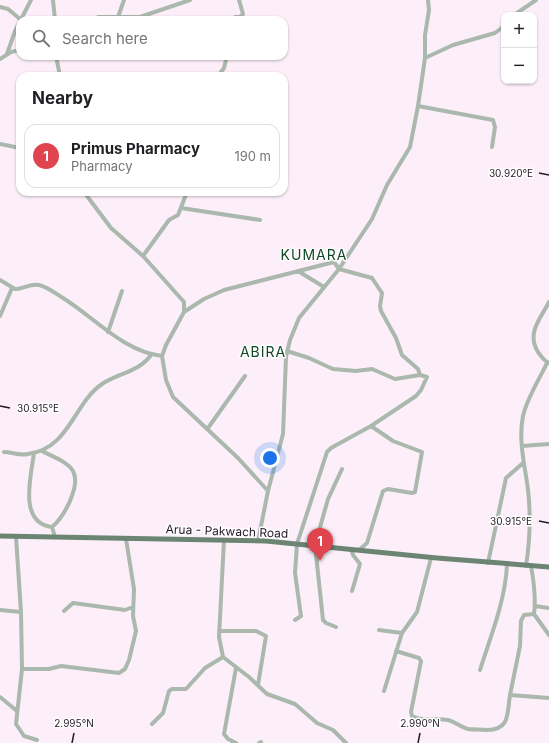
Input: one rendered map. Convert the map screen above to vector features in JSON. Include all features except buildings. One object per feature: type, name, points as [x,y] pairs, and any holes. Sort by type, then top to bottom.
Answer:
[{"type":"main road","name":"Arua - Pakwach Road","points":[[0,536],[258,541],[431,558],[549,567]]},
{"type":"street","points":[[22,16],[31,0]]},
{"type":"street","points":[[53,0],[55,16]]},
{"type":"street","points":[[118,16],[124,0]]},
{"type":"street","points":[[146,16],[190,0]]},
{"type":"street","points":[[240,0],[243,14],[241,16]]},
{"type":"street","points":[[258,541],[268,491],[284,430],[287,351],[291,336],[299,318],[339,269],[372,219],[387,185],[409,148],[418,106],[425,58],[425,35],[429,10],[428,0]]},
{"type":"street","points":[[518,12],[536,0]]},
{"type":"street","points":[[0,7],[8,9],[16,16]]},
{"type":"street","points":[[425,58],[453,45],[495,32],[501,28]]},
{"type":"street","points":[[7,54],[16,29]]},
{"type":"street","points":[[0,59],[7,54],[16,51]]},
{"type":"street","points":[[57,60],[59,72]]},
{"type":"street","points":[[221,72],[224,68],[226,60]]},
{"type":"street","points":[[418,106],[493,120],[495,127],[492,147]]},
{"type":"street","points":[[0,144],[16,147]]},
{"type":"street","points":[[87,196],[112,228],[143,256],[183,300],[184,312]]},
{"type":"street","points":[[143,256],[169,220],[178,216],[186,196]]},
{"type":"street","points":[[181,208],[260,220]]},
{"type":"street","points":[[268,491],[208,428],[173,397],[166,380],[162,356],[166,345],[184,312],[204,299],[224,290],[333,262],[339,269],[372,278],[375,281],[382,293],[380,306],[381,311],[396,338],[402,355],[418,369],[420,375]]},
{"type":"street","points":[[298,271],[324,287]]},
{"type":"street","points":[[0,280],[12,288],[20,289],[34,285],[48,289],[70,302],[115,337],[151,355],[162,356]]},
{"type":"street","points":[[0,316],[12,288]]},
{"type":"street","points":[[108,332],[122,291]]},
{"type":"street","points":[[549,302],[534,330],[532,337],[534,345],[548,363],[530,398],[523,416],[521,436],[523,463],[528,489],[531,530],[529,566],[534,587],[534,614],[549,635]]},
{"type":"street","points":[[287,351],[309,358],[333,369],[356,371],[372,369],[395,379],[420,375],[428,377],[419,393],[371,426],[336,444],[327,452],[296,544],[296,573],[301,616],[300,619],[295,620]]},
{"type":"street","points":[[4,452],[25,455],[42,451],[54,442],[70,425],[89,397],[98,388],[142,365],[151,355]]},
{"type":"street","points":[[208,428],[245,376]]},
{"type":"street","points":[[359,550],[367,544],[383,491],[388,489],[414,492],[422,452],[393,441],[371,426]]},
{"type":"street","points":[[522,446],[549,444]]},
{"type":"street","points":[[42,451],[70,468],[74,476],[74,488],[67,507],[61,519],[52,527]]},
{"type":"street","points":[[34,453],[30,486],[31,510],[32,514],[40,523],[52,527]]},
{"type":"street","points":[[488,563],[506,478],[523,463]]},
{"type":"street","points":[[336,627],[326,623],[324,620],[315,546],[328,500],[342,469]]},
{"type":"street","points":[[52,527],[55,537]]},
{"type":"street","points":[[16,536],[21,612],[22,669],[16,724],[24,736],[37,740]]},
{"type":"street","points":[[22,669],[49,669],[61,666],[122,672],[129,660],[134,645],[136,629],[133,606],[134,589],[126,538]]},
{"type":"street","points":[[224,540],[219,631],[220,649],[223,657],[246,674],[272,697],[295,704],[317,723],[329,728],[346,743]]},
{"type":"street","points":[[351,550],[353,556],[360,564],[352,592]]},
{"type":"street","points":[[384,691],[402,633],[417,612],[431,558]]},
{"type":"street","points":[[480,670],[498,617],[506,581],[507,564]]},
{"type":"street","points":[[64,611],[74,603],[125,610],[133,606]]},
{"type":"street","points":[[535,606],[549,608]]},
{"type":"street","points":[[0,610],[21,612]]},
{"type":"street","points":[[396,651],[417,657],[421,661],[411,712],[412,716],[429,721],[449,720],[468,729],[495,730],[501,728],[505,724],[520,646],[521,621],[524,616],[534,614]]},
{"type":"street","points":[[379,630],[402,633]]},
{"type":"street","points":[[219,631],[256,631],[266,636],[258,685]]},
{"type":"street","points":[[152,724],[163,713],[169,691],[172,689],[186,689],[206,668],[223,657]]},
{"type":"street","points":[[236,668],[224,734],[228,739],[236,743]]},
{"type":"street","points":[[510,695],[549,698]]},
{"type":"street","points":[[0,698],[17,711]]},
{"type":"place","name":"Primus Pharmacy","points":[[320,561]]},
{"type":"district","name":"KUMARA","points":[[314,254]]},
{"type":"district","name":"ABIRA","points":[[263,351]]}]
